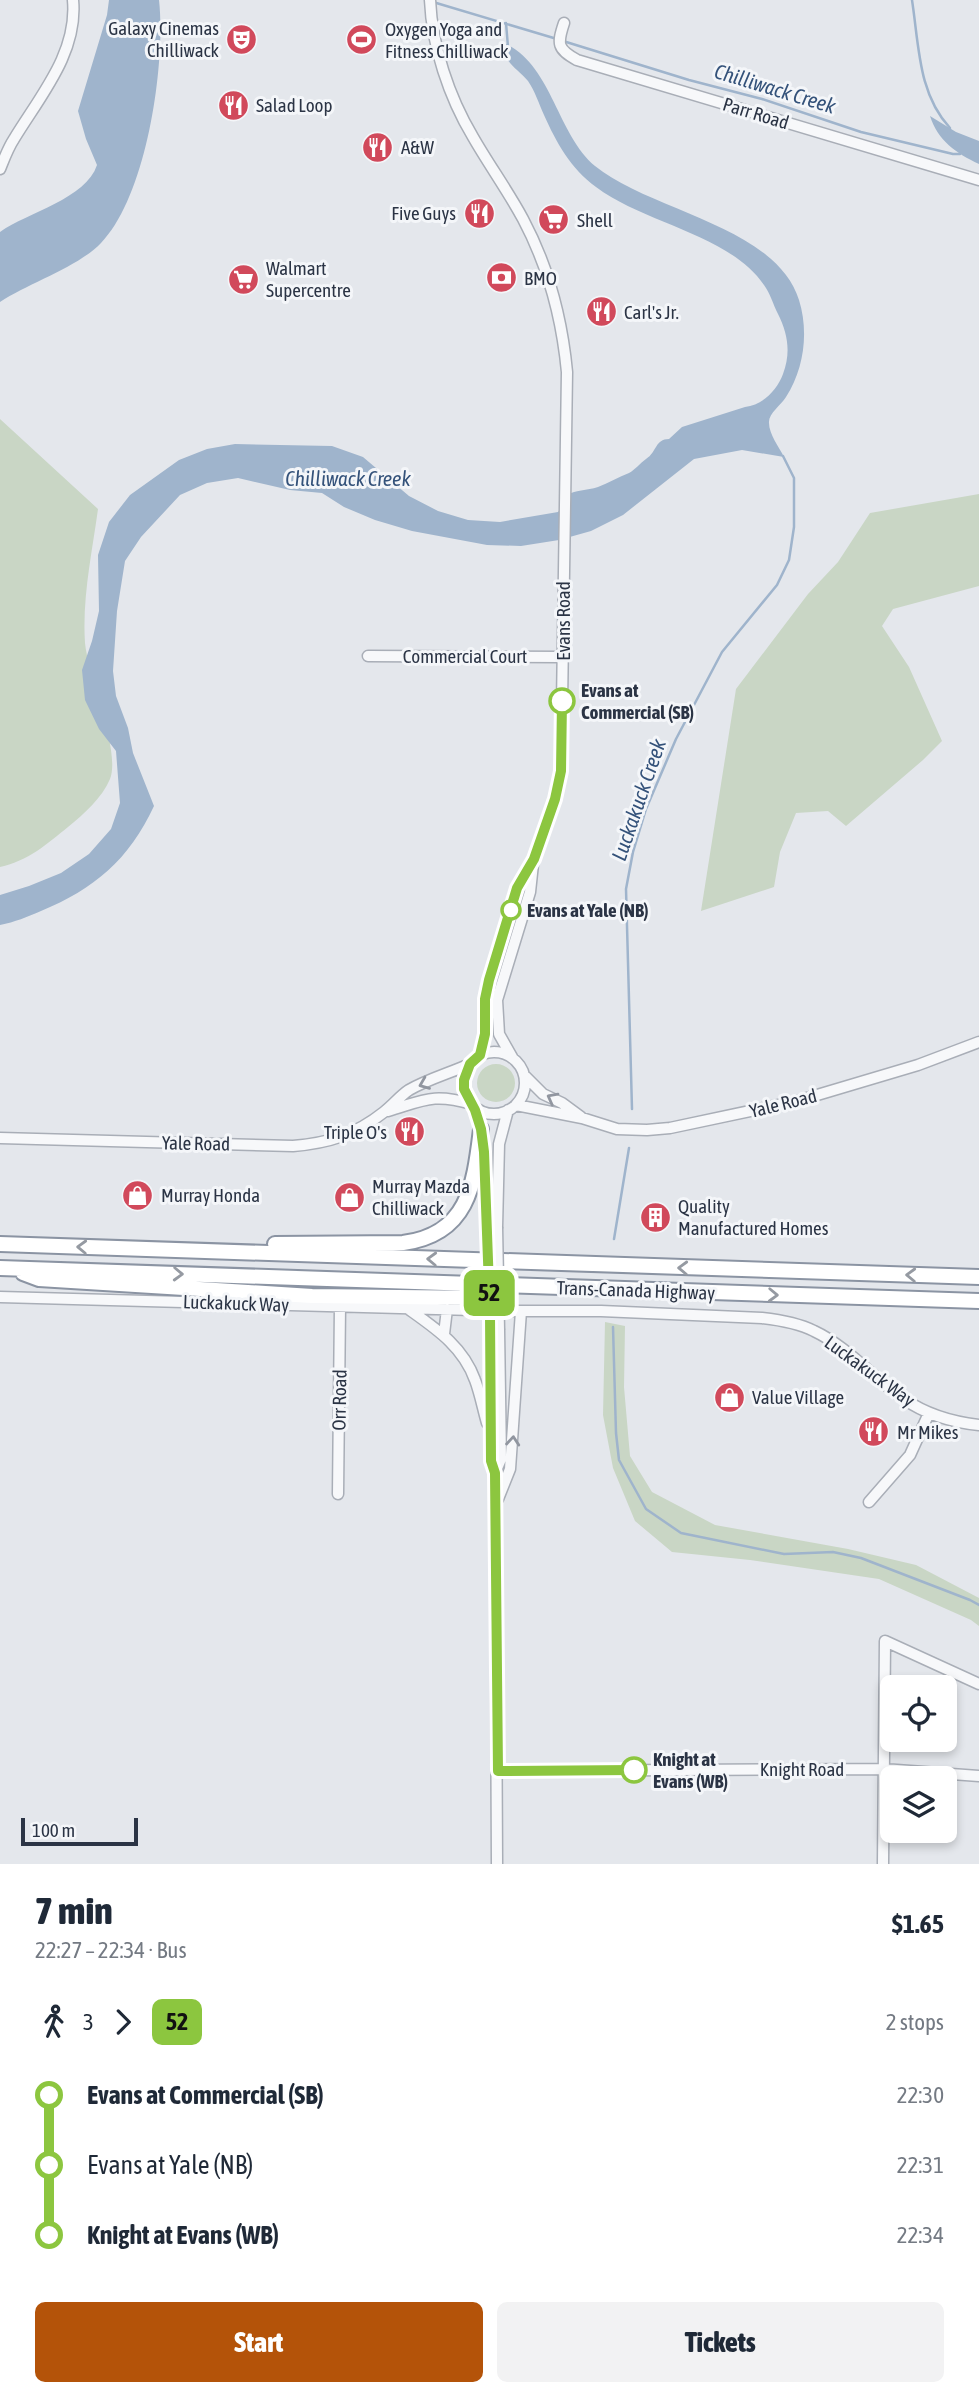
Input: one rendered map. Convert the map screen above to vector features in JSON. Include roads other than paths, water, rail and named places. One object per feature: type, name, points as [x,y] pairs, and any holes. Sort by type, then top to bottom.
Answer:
[{"type":"highway","points":[[111,1248],[418,1241],[449,1225],[463,1206],[473,1181],[481,1129]]},
{"type":"highway","name":"Trans-Canada Highway","points":[[0,1244],[979,1277]]},
{"type":"highway","points":[[6,1268],[39,1279],[312,1296],[473,1304],[494,1297]]},
{"type":"highway","name":"Trans-Canada Highway","points":[[6,1268],[979,1301]]},
{"type":"highway","points":[[473,1304],[490,1314]]},
{"type":"street","points":[[0,169],[12,141],[41,99],[72,34],[75,16],[73,0]]},
{"type":"street","name":"Evans Road","points":[[430,0],[444,73],[456,103],[471,135],[537,247],[559,316],[567,372],[561,771],[555,799],[534,859],[517,888],[489,980],[485,999],[485,1034],[480,1055]]},
{"type":"street","name":"Parr Road","points":[[564,23],[560,47],[564,53],[577,60],[979,180]]},
{"type":"street","name":"Commercial Court","points":[[368,656],[562,657]]},
{"type":"street","name":"Evans Road","points":[[512,1057],[499,1034],[497,1000],[530,892],[534,859]]},
{"type":"street","name":"Yale Road","points":[[512,1108],[582,1118],[617,1129],[670,1128],[797,1101],[918,1065],[979,1042]]},
{"type":"street","points":[[492,1227],[499,1144],[512,1108],[524,1091],[524,1075],[520,1065],[512,1057],[496,1052],[480,1055],[470,1064],[464,1080],[464,1089],[481,1129],[492,1227],[494,1330],[491,1461],[495,1473],[497,1864]]},
{"type":"street","name":"Yale Road","points":[[0,1138],[293,1146],[325,1143],[348,1135],[384,1112],[405,1093],[470,1064]]},
{"type":"street","name":"Yale Road","points":[[524,1075],[543,1094],[562,1103],[582,1118]]},
{"type":"street","name":"Yale Road","points":[[384,1112],[434,1097],[472,1104]]},
{"type":"street","points":[[472,1104],[491,1113],[512,1108]]},
{"type":"street","name":"Luckakuck Way","points":[[0,1297],[447,1309],[473,1304]]},
{"type":"street","points":[[494,1297],[490,1314],[494,1330],[501,1459],[495,1473]]},
{"type":"street","name":"Orr Road","points":[[338,1494],[340,1306]]},
{"type":"street","points":[[407,1308],[444,1334],[466,1361],[475,1380],[491,1433]]},
{"type":"street","points":[[444,1334],[447,1309]]},
{"type":"street","name":"Luckakuck Way","points":[[508,1311],[611,1311],[762,1318],[788,1322],[813,1330],[835,1343],[903,1398],[929,1413],[952,1422],[979,1425]]},
{"type":"street","points":[[495,1506],[510,1469],[521,1311]]},
{"type":"street","points":[[869,1502],[910,1455],[929,1413]]},
{"type":"street","points":[[883,1766],[885,1641],[979,1684]]},
{"type":"street","name":"Knight Road","points":[[498,1771],[880,1769]]},
{"type":"street","name":"Knight Road","points":[[957,1774],[979,1776]]},
{"type":"street","points":[[883,1843],[883,1864]]},
{"type":"water","points":[[109,0],[159,0],[156,92],[150,128],[130,194],[117,222],[91,252],[0,302],[0,232],[69,196],[91,177],[97,165],[78,111],[107,15]]},
{"type":"water","name":"Chilliwack Creek","points":[[506,44],[521,54],[534,68],[572,137],[595,166],[647,196],[739,237],[765,254],[786,275],[799,300],[804,337],[797,375],[786,397],[769,420],[771,432],[784,457],[742,450],[694,459],[623,515],[591,531],[521,546],[487,545],[412,531],[344,507],[322,493],[290,490],[238,478],[207,483],[180,495],[141,537],[125,561],[117,611],[113,671],[116,696],[128,728],[133,753],[154,806],[121,857],[93,882],[60,902],[0,925],[0,895],[61,873],[89,854],[111,829],[120,803],[116,751],[99,729],[85,700],[82,670],[99,611],[98,555],[109,522],[130,495],[179,460],[207,449],[235,444],[332,446],[363,457],[409,496],[438,511],[468,520],[500,522],[558,512],[564,505],[566,496],[598,487],[629,473],[650,456],[658,443],[669,439],[682,427],[758,403],[773,391],[780,380],[787,359],[786,336],[764,285],[730,253],[616,200],[587,180],[559,145],[528,81],[507,59],[503,49]]},
{"type":"water","points":[[930,116],[956,132],[979,141],[979,164],[949,145],[933,125]]},
{"type":"waterway","points":[[912,0],[926,84],[939,115],[950,128],[949,132]]},
{"type":"waterway","points":[[433,2],[557,39]]},
{"type":"waterway","name":"Chilliwack Creek","points":[[506,23],[508,47]]},
{"type":"waterway","name":"Chilliwack Creek","points":[[563,41],[689,80],[762,99],[861,132],[960,154]]},
{"type":"waterway","name":"Luckakuck Creek","points":[[632,1109],[626,889],[633,852],[646,809],[676,739],[722,652],[777,585],[789,560],[794,527],[794,478],[783,456]]},
{"type":"waterway","name":"Luckakuck Creek","points":[[614,1239],[629,1148]]},
{"type":"waterway","name":"Luckakuck Creek","points":[[613,1327],[619,1460],[646,1509],[681,1533],[784,1554],[833,1552],[861,1558],[979,1605]]},
{"type":"place","name":"Galaxy Cinemas Chilliwack","points":[[242,39]]},
{"type":"place","name":"Oxygen Yoga and Fitness Chilliwack","points":[[362,40]]},
{"type":"place","name":"Salad Loop","points":[[233,105]]},
{"type":"place","name":"A&W","points":[[378,147]]},
{"type":"place","name":"Five Guys","points":[[479,213]]},
{"type":"place","name":"Shell","points":[[554,220]]},
{"type":"place","name":"BMO","points":[[501,278]]},
{"type":"place","name":"Walmart Supercentre","points":[[243,279]]},
{"type":"place","name":"Carl's Jr.","points":[[601,312]]},
{"type":"place","name":"Evans at Commercial (SB)","points":[[562,701]]},
{"type":"place","name":"Evans at Yale (NB)","points":[[511,910]]},
{"type":"place","name":"Triple O's","points":[[410,1132]]},
{"type":"place","name":"Murray Honda","points":[[138,1195]]},
{"type":"place","name":"Murray Mazda Chilliwack","points":[[349,1197]]},
{"type":"place","name":"Quality Manufactured Homes","points":[[655,1217]]},
{"type":"place","name":"Value Village","points":[[729,1397]]},
{"type":"place","name":"Mr Mikes","points":[[874,1432]]},
{"type":"place","name":"Knight at Evans (WB)","points":[[634,1770]]}]
